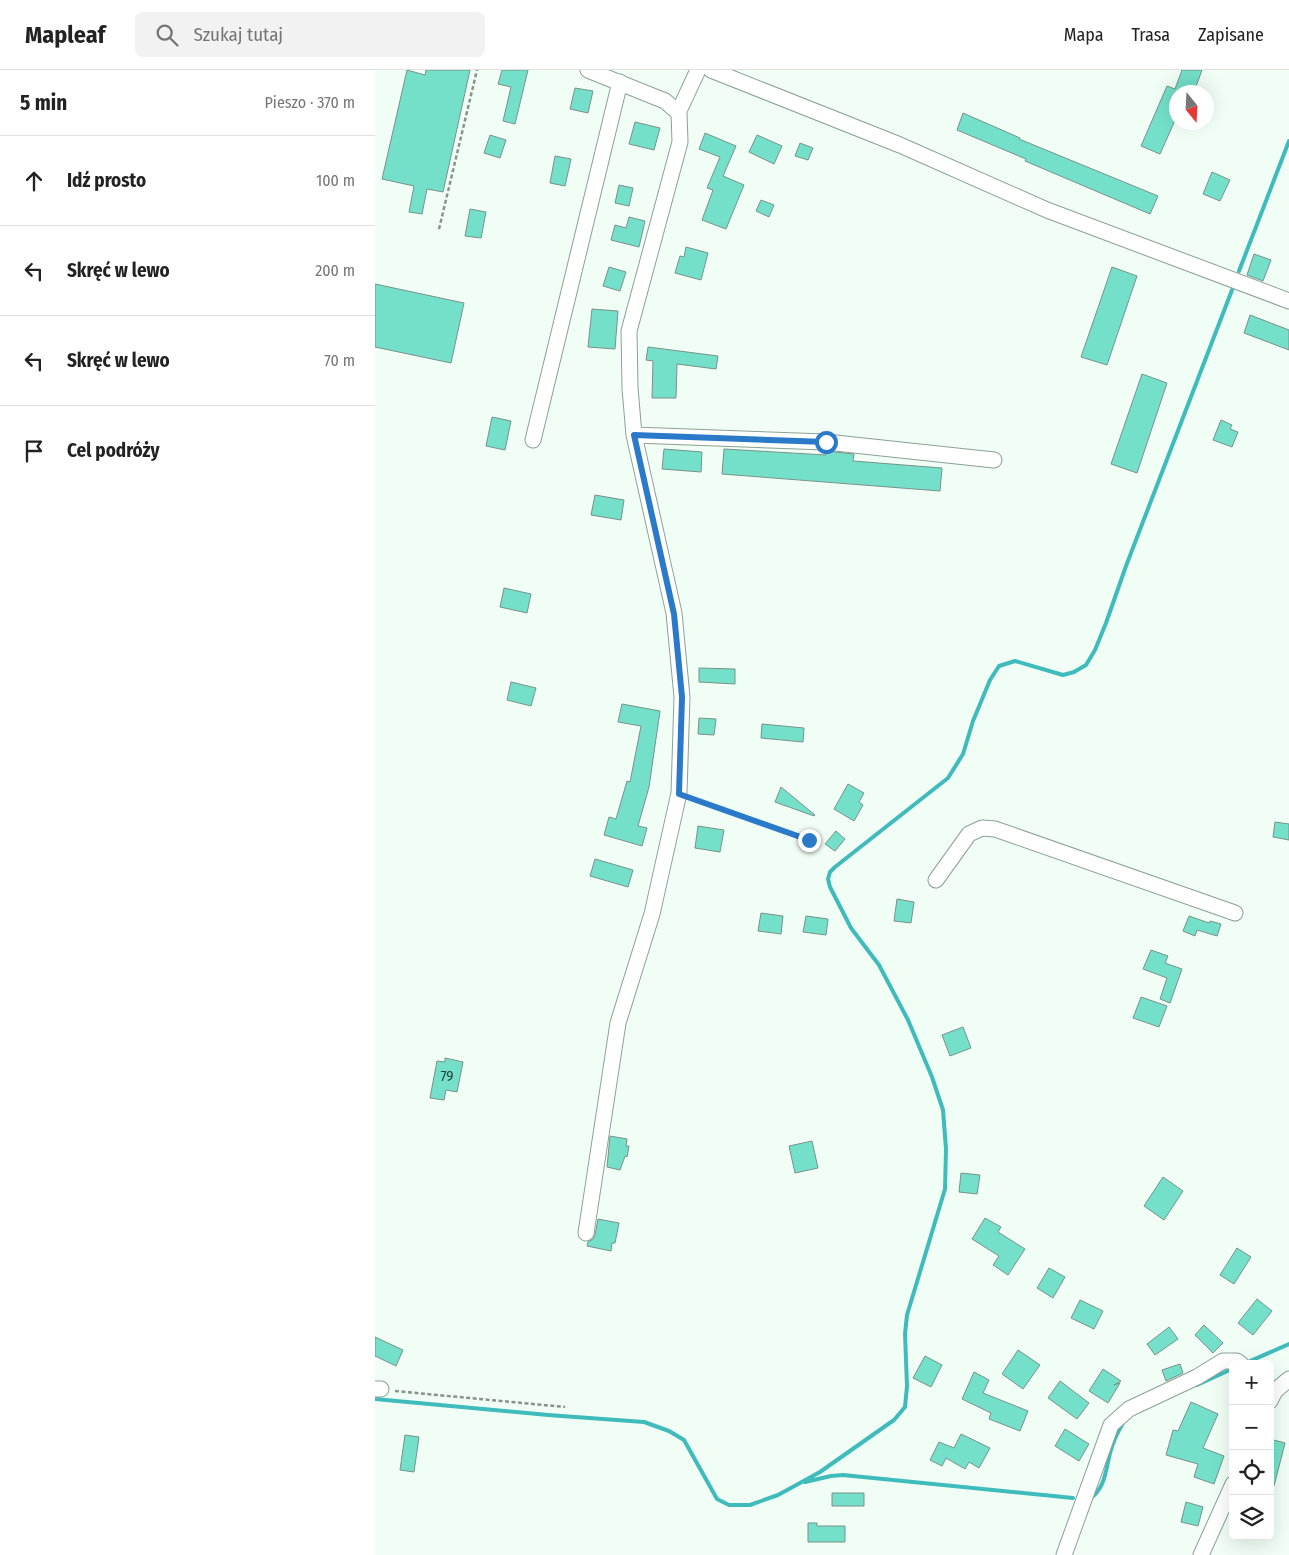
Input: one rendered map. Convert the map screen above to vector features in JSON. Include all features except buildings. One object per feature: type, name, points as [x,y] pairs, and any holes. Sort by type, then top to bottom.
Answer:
[{"type":"street","points":[[588,70],[665,101],[678,113]]},
{"type":"street","points":[[586,1233],[618,1023],[652,914],[679,794],[682,697],[674,614],[634,435],[630,388],[629,330],[680,142],[678,113],[698,70]]},
{"type":"street","points":[[711,70],[900,145],[1047,210],[1289,301]]},
{"type":"street","points":[[533,440],[620,82]]},
{"type":"street","points":[[634,435],[826,442],[994,460]]},
{"type":"street","points":[[936,880],[969,834],[982,828],[995,829],[1235,913]]},
{"type":"street","points":[[1063,1555],[1111,1425],[1129,1409],[1197,1377],[1223,1361],[1229,1361]]},
{"type":"street","points":[[1274,1391],[1289,1379]]},
{"type":"street","points":[[1201,1555],[1229,1493]]},
{"type":"path","points":[[439,229],[477,70]]},
{"type":"path","points":[[679,794],[809,840]]},
{"type":"path","points":[[378,1389],[565,1407]]},
{"type":"waterway","points":[[1239,271],[1289,141]]},
{"type":"waterway","points":[[375,1399],[644,1422],[669,1431],[684,1440],[717,1499],[729,1505],[750,1505],[778,1495],[820,1472],[894,1420],[905,1407],[907,1386],[905,1334],[907,1315],[945,1189],[946,1149],[943,1110],[932,1077],[908,1020],[879,965],[851,928],[830,887],[828,879],[830,872],[948,778],[963,754],[973,721],[990,680],[999,666],[1015,661],[1063,675],[1074,672],[1086,665],[1095,650],[1106,623],[1232,290]]},
{"type":"waterway","points":[[1253,1360],[1289,1344]]},
{"type":"waterway","points":[[1197,1385],[1229,1370]]},
{"type":"waterway","points":[[1089,1499],[1102,1485],[1112,1445],[1123,1423]]},
{"type":"waterway","points":[[805,1482],[843,1475],[1073,1498]]},
{"type":"route","points":[[809,840],[679,794],[682,697],[674,614],[634,435],[826,442]]}]
